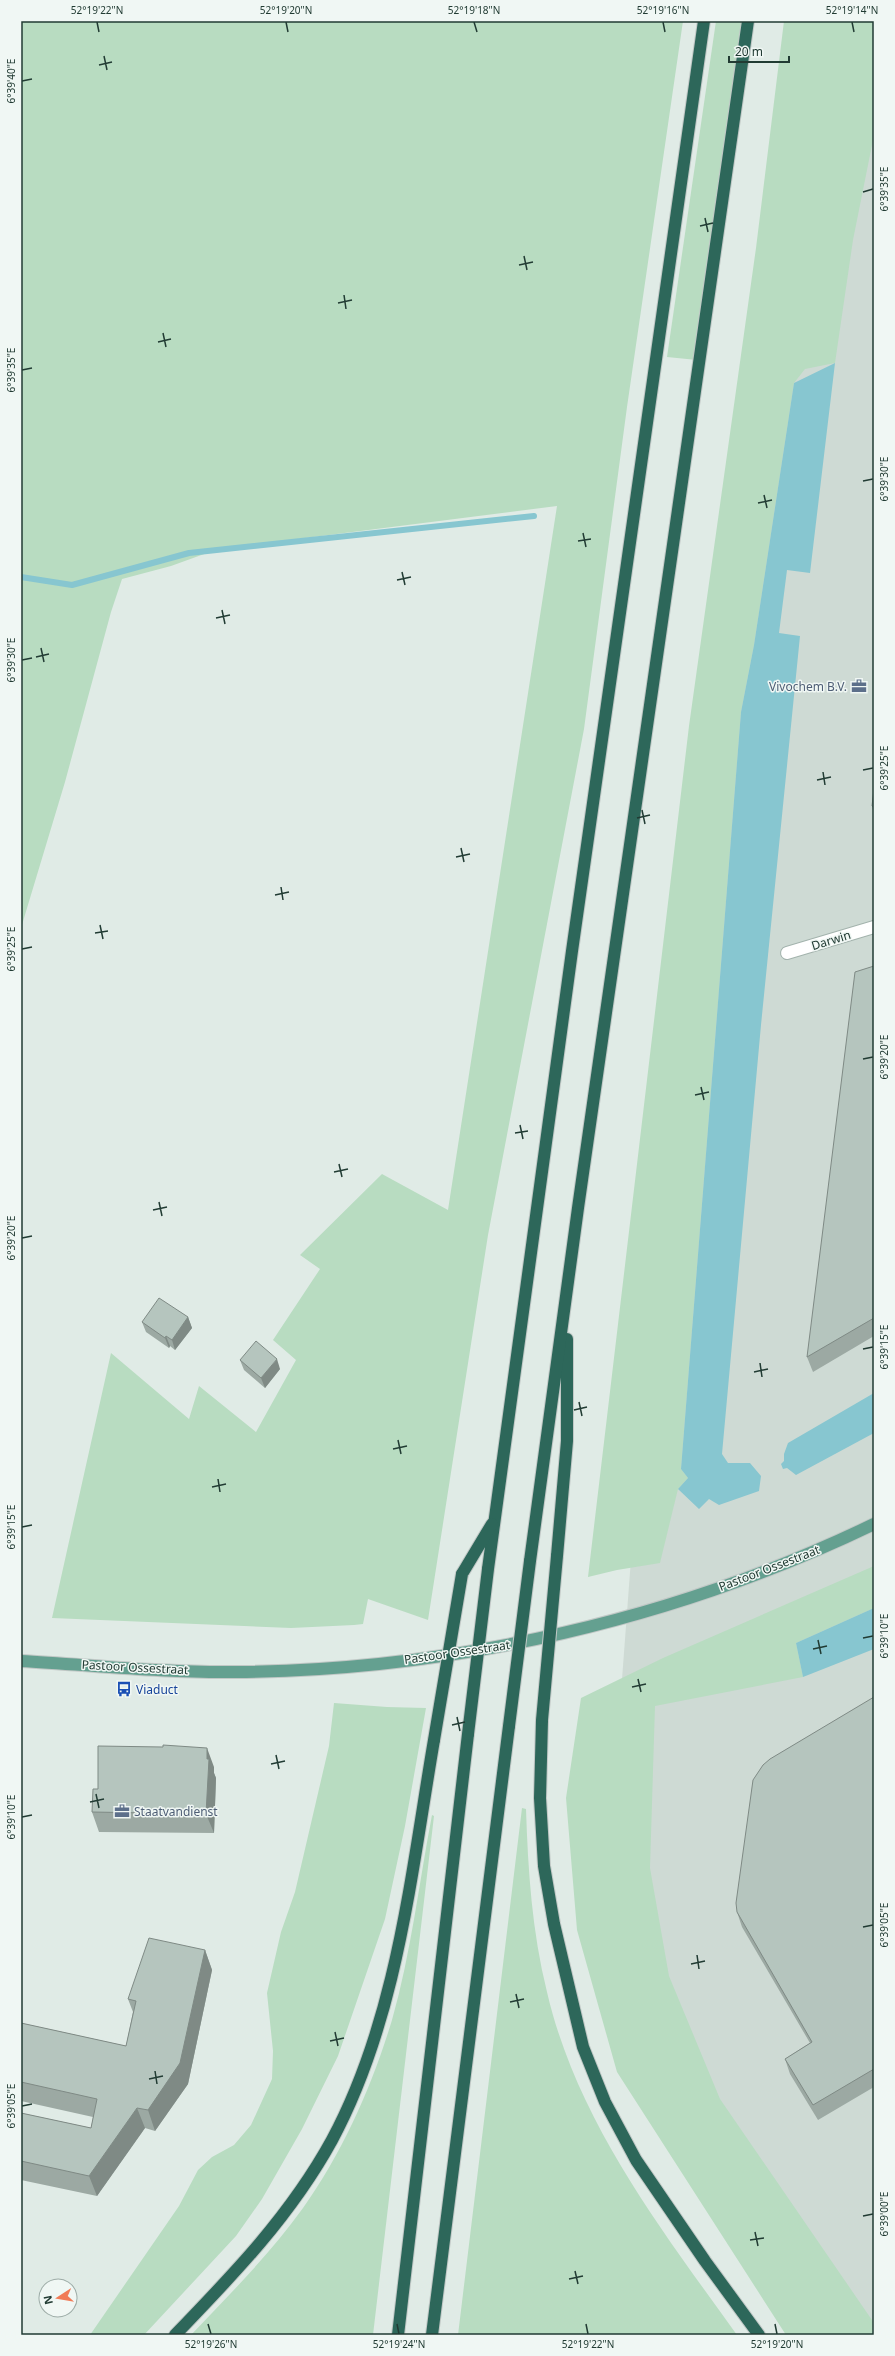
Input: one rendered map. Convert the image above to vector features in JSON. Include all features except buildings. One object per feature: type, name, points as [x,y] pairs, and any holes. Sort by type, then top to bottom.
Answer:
[{"type":"highway","points":[[398,2335],[488,1569],[565,1006],[704,21]]},
{"type":"highway","points":[[432,2335],[530,1561],[748,21]]},
{"type":"highway","points":[[567,1292],[566,1441],[542,1720],[540,1798],[544,1866],[555,1931],[583,2047],[605,2102],[636,2160],[704,2261],[759,2335]]},
{"type":"highway","points":[[175,2335],[238,2269],[275,2226],[332,2140],[364,2070],[385,2007],[434,1740],[462,1574],[495,1519]]},
{"type":"main road","name":"Pastoor Ossestraat","points":[[21,1661],[234,1672],[292,1671],[422,1659],[523,1642],[586,1628],[684,1600],[758,1575],[832,1544],[874,1524]]},
{"type":"street","name":"Darwin","points":[[787,953],[874,927]]},
{"type":"shaded area","points":[[818,21],[874,21],[874,2335],[699,2119],[612,1813],[631,1559]]},
{"type":"green space","points":[[21,21],[683,21],[627,407],[584,729],[488,1235],[428,1620],[368,1599],[363,1624],[354,1625],[291,1628],[52,1618],[111,1353],[189,1419],[199,1386],[256,1432],[296,1360],[273,1340],[320,1269],[300,1255],[382,1174],[448,1210],[557,506],[218,549],[171,566],[122,579],[111,612],[65,782],[21,928]]},
{"type":"green space","points":[[716,21],[745,21],[697,360],[667,357]]},
{"type":"green space","points":[[784,21],[874,21],[874,135],[853,240],[835,363],[805,369],[794,383],[754,645],[741,712],[681,1469],[688,1478],[678,1489],[660,1563],[617,1570],[588,1577],[689,726],[756,248]]},
{"type":"green space","points":[[874,1566],[874,1608],[796,1643],[803,1677],[655,1706],[650,1868],[669,1976],[720,2099],[874,2323],[874,2335],[786,2335],[617,2072],[577,1930],[566,1798],[581,1698],[663,1658]]},
{"type":"green space","points":[[334,1703],[426,1708],[405,1826],[385,1919],[338,2056],[302,2129],[262,2199],[236,2236],[144,2335],[90,2335],[179,2206],[198,2170],[212,2157],[234,2145],[251,2125],[272,2079],[273,2051],[267,1993],[281,1932],[295,1892],[329,1746]]},
{"type":"green space","points":[[522,1808],[526,1809],[534,1924],[542,1969],[561,2039],[579,2085],[600,2129],[651,2214],[737,2335],[458,2335]]},
{"type":"green space","points":[[432,1815],[434,1816],[373,2335],[191,2335],[249,2273],[303,2208],[331,2164],[355,2118],[366,2094],[384,2045],[399,1995],[410,1944]]},
{"type":"water","points":[[835,363],[810,573],[787,570],[779,633],[800,636],[761,1025],[722,1454],[728,1463],[750,1463],[761,1476],[759,1491],[719,1505],[709,1499],[699,1509],[678,1489],[688,1478],[681,1469],[741,712],[754,645],[794,383]]},
{"type":"water","points":[[874,1393],[874,1433],[796,1475],[787,1468],[783,1469],[781,1464],[784,1461],[784,1454],[788,1443]]},
{"type":"water","points":[[874,1608],[874,1649],[803,1677],[796,1643]]},
{"type":"waterway","points":[[21,577],[72,585],[189,553],[534,516]]},
{"type":"place","name":"Vivochem B.V.","points":[[859,686]]},
{"type":"place","name":"Viaduct","points":[[124,1689]]},
{"type":"place","name":"Staatvandienst","points":[[122,1811]]}]
